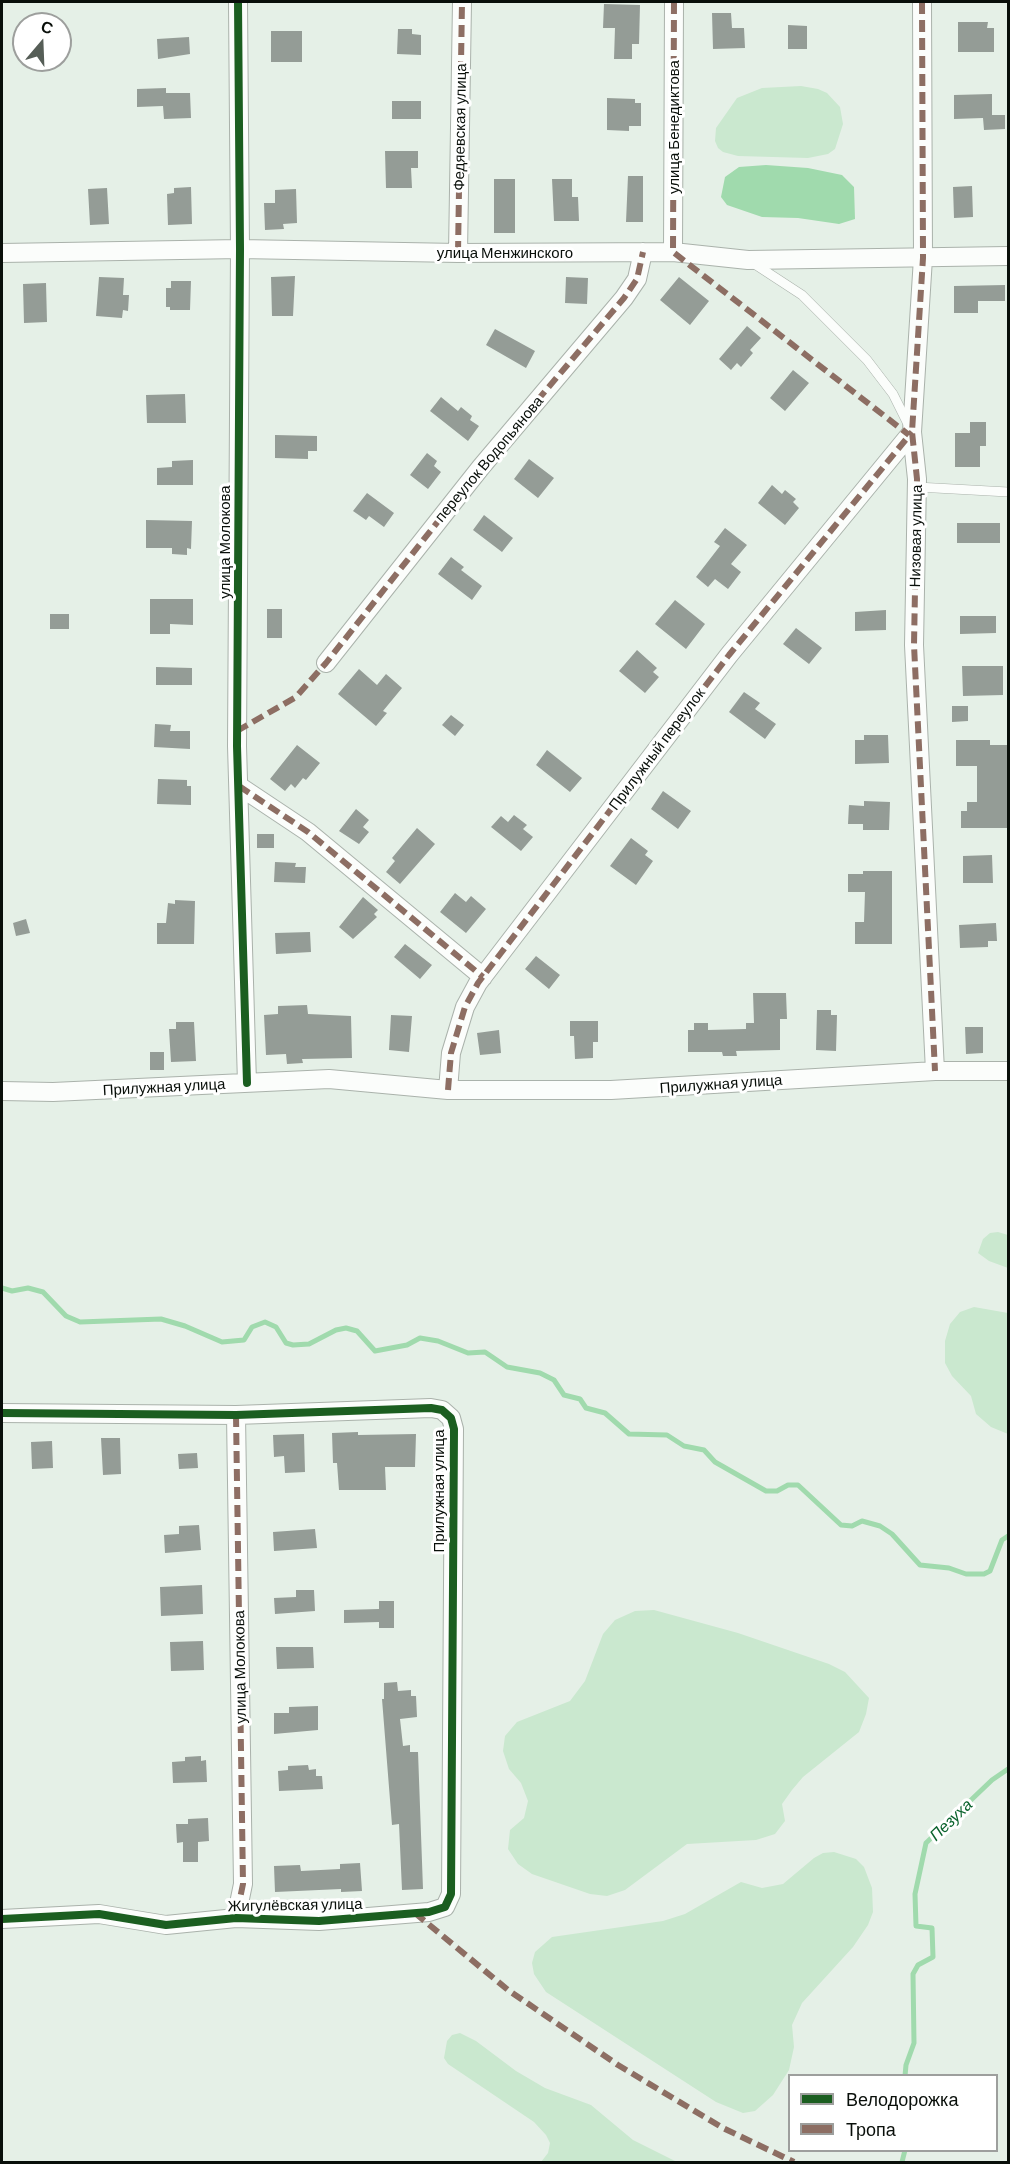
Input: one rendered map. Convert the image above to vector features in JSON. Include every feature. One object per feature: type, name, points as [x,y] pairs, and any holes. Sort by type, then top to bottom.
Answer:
[{"type":"street","name":"улица Молокова","points":[[238,2],[239,786],[247,1083]]},
{"type":"street","name":"Федяевская улица","points":[[458,254],[462,2]]},
{"type":"street","name":"улица Бенедиктова","points":[[673,252],[674,2]]},
{"type":"street","name":"Низовая улица","points":[[922,2],[923,258],[912,432],[917,487],[914,645],[935,1071]]},
{"type":"street","name":"улица Менжинского","points":[[2,253],[240,249],[458,254],[673,252],[748,260],[1008,256]]},
{"type":"street","name":"переулок Водопьянова","points":[[326,663],[481,467],[624,298],[637,279],[642,252]]},
{"type":"street","name":"Прилужный переулок","points":[[447,1090],[451,1053],[465,1006],[483,977],[729,655],[912,432]]},
{"type":"street","points":[[239,786],[308,832],[483,977]]},
{"type":"street","name":"Прилужная улица","points":[[2,1091],[53,1092],[329,1079],[447,1090],[658,1089],[935,1071],[1008,1071]]},
{"type":"street","name":"Прилужная улица","points":[[2,1413],[236,1415],[431,1408],[442,1410],[451,1418],[454,1429],[450,1894],[445,1907]]},
{"type":"street","name":"улица Молокова","points":[[236,1415],[243,1884],[236,1918]]},
{"type":"street","name":"Жигулёвская улица","points":[[2,1918],[99,1914],[166,1925],[236,1918],[320,1921],[429,1912],[445,1907]]},
{"type":"lane","points":[[748,260],[802,295],[867,360],[892,394],[912,432]]},
{"type":"lane","points":[[917,487],[1008,492]]},
{"type":"shaded area","points":[[801,86],[827,93],[840,107],[843,124],[835,149],[828,154],[808,158],[738,156],[723,152],[718,148],[715,141],[716,128],[737,98],[762,88]]},
{"type":"shaded area","points":[[766,165],[808,168],[842,175],[854,187],[855,219],[839,224],[798,218],[762,217],[727,205],[721,197],[725,177],[739,167]]},
{"type":"shaded area","points":[[998,1232],[1008,1235],[1008,1268],[989,1261],[978,1253],[983,1239],[990,1233]]},
{"type":"shaded area","points":[[974,1307],[1008,1313],[1008,1434],[991,1427],[976,1414],[971,1396],[952,1376],[945,1363],[945,1341],[950,1324],[960,1312]]},
{"type":"shaded area","points":[[654,1610],[738,1633],[829,1664],[845,1672],[869,1698],[866,1714],[859,1732],[803,1777],[792,1790],[782,1804],[785,1821],[775,1834],[756,1840],[687,1844],[625,1890],[607,1896],[590,1894],[532,1874],[518,1864],[508,1849],[510,1830],[524,1818],[528,1801],[521,1783],[509,1769],[503,1751],[505,1736],[517,1722],[570,1701],[585,1681],[603,1634],[615,1620],[635,1611]]},
{"type":"shaded area","points":[[834,1852],[856,1859],[864,1867],[872,1888],[873,1912],[868,1925],[853,1947],[802,2003],[792,2025],[794,2047],[789,2070],[773,2095],[755,2111],[743,2113],[716,2102],[546,1992],[534,1974],[532,1963],[535,1952],[552,1937],[663,1921],[685,1914],[741,1882],[762,1888],[783,1884],[814,1858],[823,1853]]},
{"type":"shaded area","points":[[460,2033],[476,2041],[516,2071],[545,2088],[591,2105],[633,2140],[677,2162],[541,2162],[548,2153],[550,2143],[534,2122],[448,2064],[444,2058],[447,2041],[452,2035]]},
{"type":"building","points":[[604,4],[640,5],[639,44],[632,44],[632,59],[614,59],[615,28],[603,28]]},
{"type":"building","points":[[712,13],[731,13],[732,28],[744,28],[745,48],[713,49]]},
{"type":"building","points":[[958,22],[988,22],[987,28],[994,28],[994,52],[958,52]]},
{"type":"building","points":[[788,25],[807,26],[807,49],[788,49]]},
{"type":"building","points":[[398,29],[412,29],[412,34],[421,35],[421,55],[397,54]]},
{"type":"building","points":[[271,31],[302,31],[302,62],[271,62]]},
{"type":"building","points":[[189,37],[190,54],[158,59],[157,39]]},
{"type":"building","points":[[166,88],[166,93],[190,93],[191,118],[164,119],[163,106],[137,107],[137,89]]},
{"type":"building","points":[[992,94],[992,115],[1005,115],[1005,129],[984,130],[983,118],[954,119],[954,95]]},
{"type":"building","points":[[607,98],[635,99],[635,103],[641,103],[641,126],[629,126],[629,131],[607,130]]},
{"type":"building","points":[[392,101],[421,101],[421,119],[392,119]]},
{"type":"building","points":[[385,151],[418,151],[418,168],[411,168],[412,188],[386,188]]},
{"type":"building","points":[[628,176],[643,176],[643,222],[626,222]]},
{"type":"building","points":[[494,179],[515,179],[515,233],[494,233]]},
{"type":"building","points":[[552,179],[572,179],[572,197],[578,197],[579,221],[554,221]]},
{"type":"building","points":[[972,186],[973,217],[954,218],[953,187]]},
{"type":"building","points":[[191,187],[192,224],[168,225],[167,194],[174,193],[174,188]]},
{"type":"building","points":[[107,188],[109,224],[90,225],[88,189]]},
{"type":"building","points":[[296,189],[297,223],[283,224],[284,229],[265,230],[264,203],[275,203],[275,190]]},
{"type":"building","points":[[295,276],[293,316],[272,316],[271,277]]},
{"type":"building","points":[[99,277],[124,278],[123,295],[129,295],[128,311],[123,310],[122,318],[96,316]]},
{"type":"building","points":[[566,277],[588,278],[587,304],[565,303]]},
{"type":"building","points":[[679,277],[709,301],[690,325],[660,300]]},
{"type":"building","points":[[171,281],[191,281],[190,310],[170,310],[170,307],[166,307],[166,288],[171,288]]},
{"type":"building","points":[[46,283],[47,322],[24,323],[23,284]]},
{"type":"building","points":[[1005,285],[1005,301],[978,301],[978,313],[954,313],[954,286]]},
{"type":"building","points":[[747,326],[761,338],[750,350],[753,353],[741,367],[737,363],[731,370],[719,359]]},
{"type":"building","points":[[495,329],[535,351],[526,368],[486,345]]},
{"type":"building","points":[[793,370],[809,383],[785,411],[770,398]]},
{"type":"building","points":[[185,394],[186,423],[147,423],[146,395]]},
{"type":"building","points":[[441,397],[458,411],[461,407],[472,416],[470,420],[479,426],[468,441],[430,411]]},
{"type":"building","points":[[970,422],[986,422],[986,446],[980,446],[980,467],[955,467],[955,433],[970,433]]},
{"type":"building","points":[[275,435],[317,436],[317,451],[308,451],[308,459],[275,458]]},
{"type":"building","points":[[427,453],[437,461],[434,466],[441,472],[428,489],[410,475]]},
{"type":"building","points":[[529,459],[554,478],[538,498],[514,479]]},
{"type":"building","points":[[193,460],[193,485],[157,485],[157,468],[172,467],[172,461]]},
{"type":"building","points":[[772,485],[782,494],[785,490],[796,499],[793,502],[799,508],[785,525],[758,503]]},
{"type":"building","points":[[367,493],[394,513],[384,527],[369,516],[366,520],[353,511]]},
{"type":"building","points":[[484,515],[513,538],[502,552],[473,530]]},
{"type":"building","points":[[146,520],[192,521],[191,549],[187,548],[187,555],[172,554],[172,548],[146,548]]},
{"type":"building","points":[[957,523],[1000,523],[1000,543],[957,543]]},
{"type":"building","points":[[725,528],[747,545],[731,564],[741,572],[728,589],[715,579],[708,587],[696,577],[720,546],[714,542]]},
{"type":"building","points":[[451,557],[464,567],[461,570],[482,586],[472,600],[438,574]]},
{"type":"building","points":[[150,599],[193,599],[193,625],[170,624],[170,634],[150,634]]},
{"type":"building","points":[[675,600],[705,624],[686,649],[655,624]]},
{"type":"building","points":[[267,609],[282,609],[282,638],[267,638]]},
{"type":"building","points":[[886,610],[886,630],[855,631],[855,612]]},
{"type":"building","points":[[50,614],[69,614],[69,629],[50,629]]},
{"type":"building","points":[[960,616],[996,616],[996,633],[960,634]]},
{"type":"building","points":[[796,628],[822,648],[809,664],[783,644]]},
{"type":"building","points":[[637,650],[657,668],[653,672],[659,677],[645,693],[619,671]]},
{"type":"building","points":[[962,666],[1003,666],[1003,695],[963,696]]},
{"type":"building","points":[[156,667],[192,668],[192,685],[156,685]]},
{"type":"building","points":[[359,669],[377,685],[386,674],[402,688],[383,711],[387,713],[376,726],[338,694]]},
{"type":"building","points":[[744,692],[760,703],[755,709],[776,724],[765,739],[729,712]]},
{"type":"building","points":[[952,706],[968,706],[968,721],[952,722]]},
{"type":"building","points":[[451,715],[464,725],[455,736],[442,725]]},
{"type":"building","points":[[155,724],[171,725],[170,731],[190,731],[190,749],[154,747]]},
{"type":"building","points":[[864,735],[888,735],[889,763],[855,764],[855,740],[864,740]]},
{"type":"building","points":[[956,740],[990,740],[990,745],[1008,745],[1007,828],[961,828],[961,811],[967,811],[967,802],[977,802],[977,766],[956,766]]},
{"type":"building","points":[[297,745],[320,763],[306,780],[303,778],[295,788],[291,784],[285,791],[270,779]]},
{"type":"building","points":[[547,750],[582,778],[570,792],[536,765]]},
{"type":"building","points":[[158,779],[187,780],[187,786],[191,786],[191,805],[157,804]]},
{"type":"building","points":[[663,791],[691,811],[678,829],[651,809]]},
{"type":"building","points":[[864,801],[890,802],[889,830],[863,830],[863,824],[848,824],[849,805],[864,806]]},
{"type":"building","points":[[356,809],[369,820],[363,827],[369,832],[359,844],[339,831]]},
{"type":"building","points":[[514,815],[527,825],[523,829],[533,837],[521,851],[491,827],[501,816],[508,822]]},
{"type":"building","points":[[417,828],[435,844],[400,884],[386,872],[395,861],[392,858]]},
{"type":"building","points":[[257,834],[274,834],[274,848],[257,848]]},
{"type":"building","points":[[631,838],[648,851],[645,855],[653,861],[636,885],[610,866]]},
{"type":"building","points":[[992,855],[993,883],[963,883],[963,856]]},
{"type":"building","points":[[275,862],[296,863],[295,867],[306,867],[305,883],[274,882]]},
{"type":"building","points":[[863,871],[892,871],[892,944],[855,944],[855,922],[864,922],[865,892],[848,892],[848,874],[863,874]]},
{"type":"building","points":[[455,893],[466,902],[471,896],[486,909],[466,933],[440,912]]},
{"type":"building","points":[[363,897],[378,910],[374,914],[377,917],[353,939],[339,927]]},
{"type":"building","points":[[175,900],[195,901],[194,944],[157,944],[157,923],[166,923],[168,903],[175,904]]},
{"type":"building","points":[[26,919],[30,933],[16,936],[13,923]]},
{"type":"building","points":[[996,923],[997,941],[988,941],[988,947],[960,948],[959,925]]},
{"type":"building","points":[[310,932],[311,952],[276,954],[275,933]]},
{"type":"building","points":[[405,944],[432,965],[420,979],[394,957]]},
{"type":"building","points":[[536,956],[560,975],[549,989],[525,969]]},
{"type":"building","points":[[753,993],[786,993],[787,1019],[780,1019],[780,1050],[736,1051],[737,1056],[723,1056],[722,1052],[688,1052],[688,1030],[694,1030],[694,1023],[708,1023],[708,1030],[746,1029],[746,1023],[754,1023]]},
{"type":"building","points":[[307,1005],[308,1014],[351,1016],[352,1058],[302,1059],[303,1063],[287,1064],[286,1054],[266,1055],[264,1015],[278,1014],[278,1006]]},
{"type":"building","points":[[817,1010],[831,1010],[831,1015],[837,1015],[836,1051],[816,1050]]},
{"type":"building","points":[[391,1015],[412,1016],[409,1052],[389,1050]]},
{"type":"building","points":[[570,1021],[598,1021],[598,1042],[593,1042],[593,1058],[575,1059],[574,1036],[570,1036]]},
{"type":"building","points":[[176,1022],[194,1022],[196,1061],[171,1062],[169,1029],[176,1029]]},
{"type":"building","points":[[965,1027],[983,1027],[983,1053],[966,1054]]},
{"type":"building","points":[[499,1030],[501,1053],[480,1055],[477,1033]]},
{"type":"building","points":[[150,1052],[164,1052],[164,1070],[150,1070]]},
{"type":"building","points":[[358,1432],[358,1435],[416,1434],[415,1467],[385,1467],[386,1490],[339,1490],[337,1463],[333,1463],[332,1433]]},
{"type":"building","points":[[304,1434],[305,1472],[285,1473],[284,1456],[274,1457],[273,1435]]},
{"type":"building","points":[[101,1438],[120,1438],[121,1474],[103,1475]]},
{"type":"building","points":[[52,1441],[53,1468],[32,1469],[31,1442]]},
{"type":"building","points":[[197,1453],[198,1468],[179,1469],[178,1454]]},
{"type":"building","points":[[199,1525],[201,1550],[165,1553],[164,1535],[179,1534],[179,1526]]},
{"type":"building","points":[[315,1529],[317,1548],[274,1551],[273,1532]]},
{"type":"building","points":[[202,1585],[203,1614],[161,1616],[160,1587]]},
{"type":"building","points":[[296,1590],[314,1590],[315,1611],[275,1614],[274,1598],[296,1597]]},
{"type":"building","points":[[379,1601],[394,1601],[394,1628],[379,1628],[379,1622],[344,1623],[344,1610],[379,1609]]},
{"type":"building","points":[[203,1641],[204,1670],[171,1671],[170,1642]]},
{"type":"building","points":[[276,1647],[313,1647],[314,1668],[277,1669]]},
{"type":"building","points":[[397,1682],[398,1691],[411,1690],[411,1696],[416,1696],[417,1717],[400,1719],[403,1746],[410,1745],[410,1752],[418,1752],[423,1889],[402,1890],[399,1824],[392,1825],[382,1699],[384,1699],[384,1683]]},
{"type":"building","points":[[318,1706],[318,1730],[274,1734],[274,1713],[289,1713],[289,1707]]},
{"type":"building","points":[[201,1756],[201,1761],[206,1760],[207,1782],[173,1783],[172,1762],[185,1761],[185,1757]]},
{"type":"building","points":[[308,1765],[309,1770],[316,1769],[316,1776],[322,1776],[323,1789],[279,1791],[278,1771],[288,1770],[288,1766]]},
{"type":"building","points":[[208,1818],[209,1841],[198,1842],[198,1862],[183,1862],[183,1842],[177,1843],[176,1824],[188,1824],[188,1819]]},
{"type":"building","points":[[360,1863],[362,1891],[341,1892],[341,1889],[275,1892],[274,1866],[300,1865],[301,1871],[340,1869],[340,1864]]},
{"type":"waterway","points":[[2,1288],[12,1291],[28,1288],[43,1292],[66,1316],[80,1322],[161,1319],[185,1326],[222,1342],[244,1340],[252,1327],[265,1322],[276,1327],[286,1343],[293,1345],[309,1344],[336,1330],[346,1328],[357,1331],[375,1351],[407,1345],[420,1338],[438,1341],[468,1353],[485,1352],[507,1367],[540,1373],[554,1380],[564,1395],[580,1399],[586,1408],[605,1413],[629,1434],[667,1435],[684,1446],[704,1450],[715,1462],[766,1491],[777,1491],[788,1485],[798,1485],[841,1525],[852,1526],[862,1521],[880,1526],[892,1534],[920,1565],[949,1568],[966,1574],[984,1574],[990,1571],[1002,1540],[1008,1536]]},
{"type":"waterway","name":"Пезуха","points":[[905,2074],[914,2043],[913,1974],[918,1965],[933,1957],[932,1928],[916,1926],[915,1894],[926,1843],[992,1780],[1008,1769]]},
{"type":"waterway","name":"Пезуха","points":[[902,2162],[904,2152]]},
{"type":"marked path","points":[[458,253],[462,2]]},
{"type":"marked path","points":[[674,2],[673,252],[909,435]]},
{"type":"marked path","points":[[922,2],[923,258],[912,432],[917,479],[914,645],[935,1071]]},
{"type":"marked path","points":[[237,731],[296,697],[326,663],[481,467],[624,298],[637,279],[643,252]]},
{"type":"marked path","points":[[448,1090],[451,1053],[465,1007],[478,983],[729,655],[912,432]]},
{"type":"marked path","points":[[239,786],[308,832],[483,977]]},
{"type":"marked path","points":[[236,1415],[243,1884],[236,1918]]},
{"type":"marked path","points":[[415,1913],[508,1990],[618,2065],[723,2128],[794,2162]]},
{"type":"cycle path","points":[[238,2],[240,249],[237,746],[247,1083]]},
{"type":"cycle path","points":[[2,1413],[236,1415],[431,1408],[442,1410],[451,1418],[454,1429],[451,1894],[445,1907],[429,1912],[319,1921],[236,1918],[166,1925],[99,1914],[2,1919]]}]
